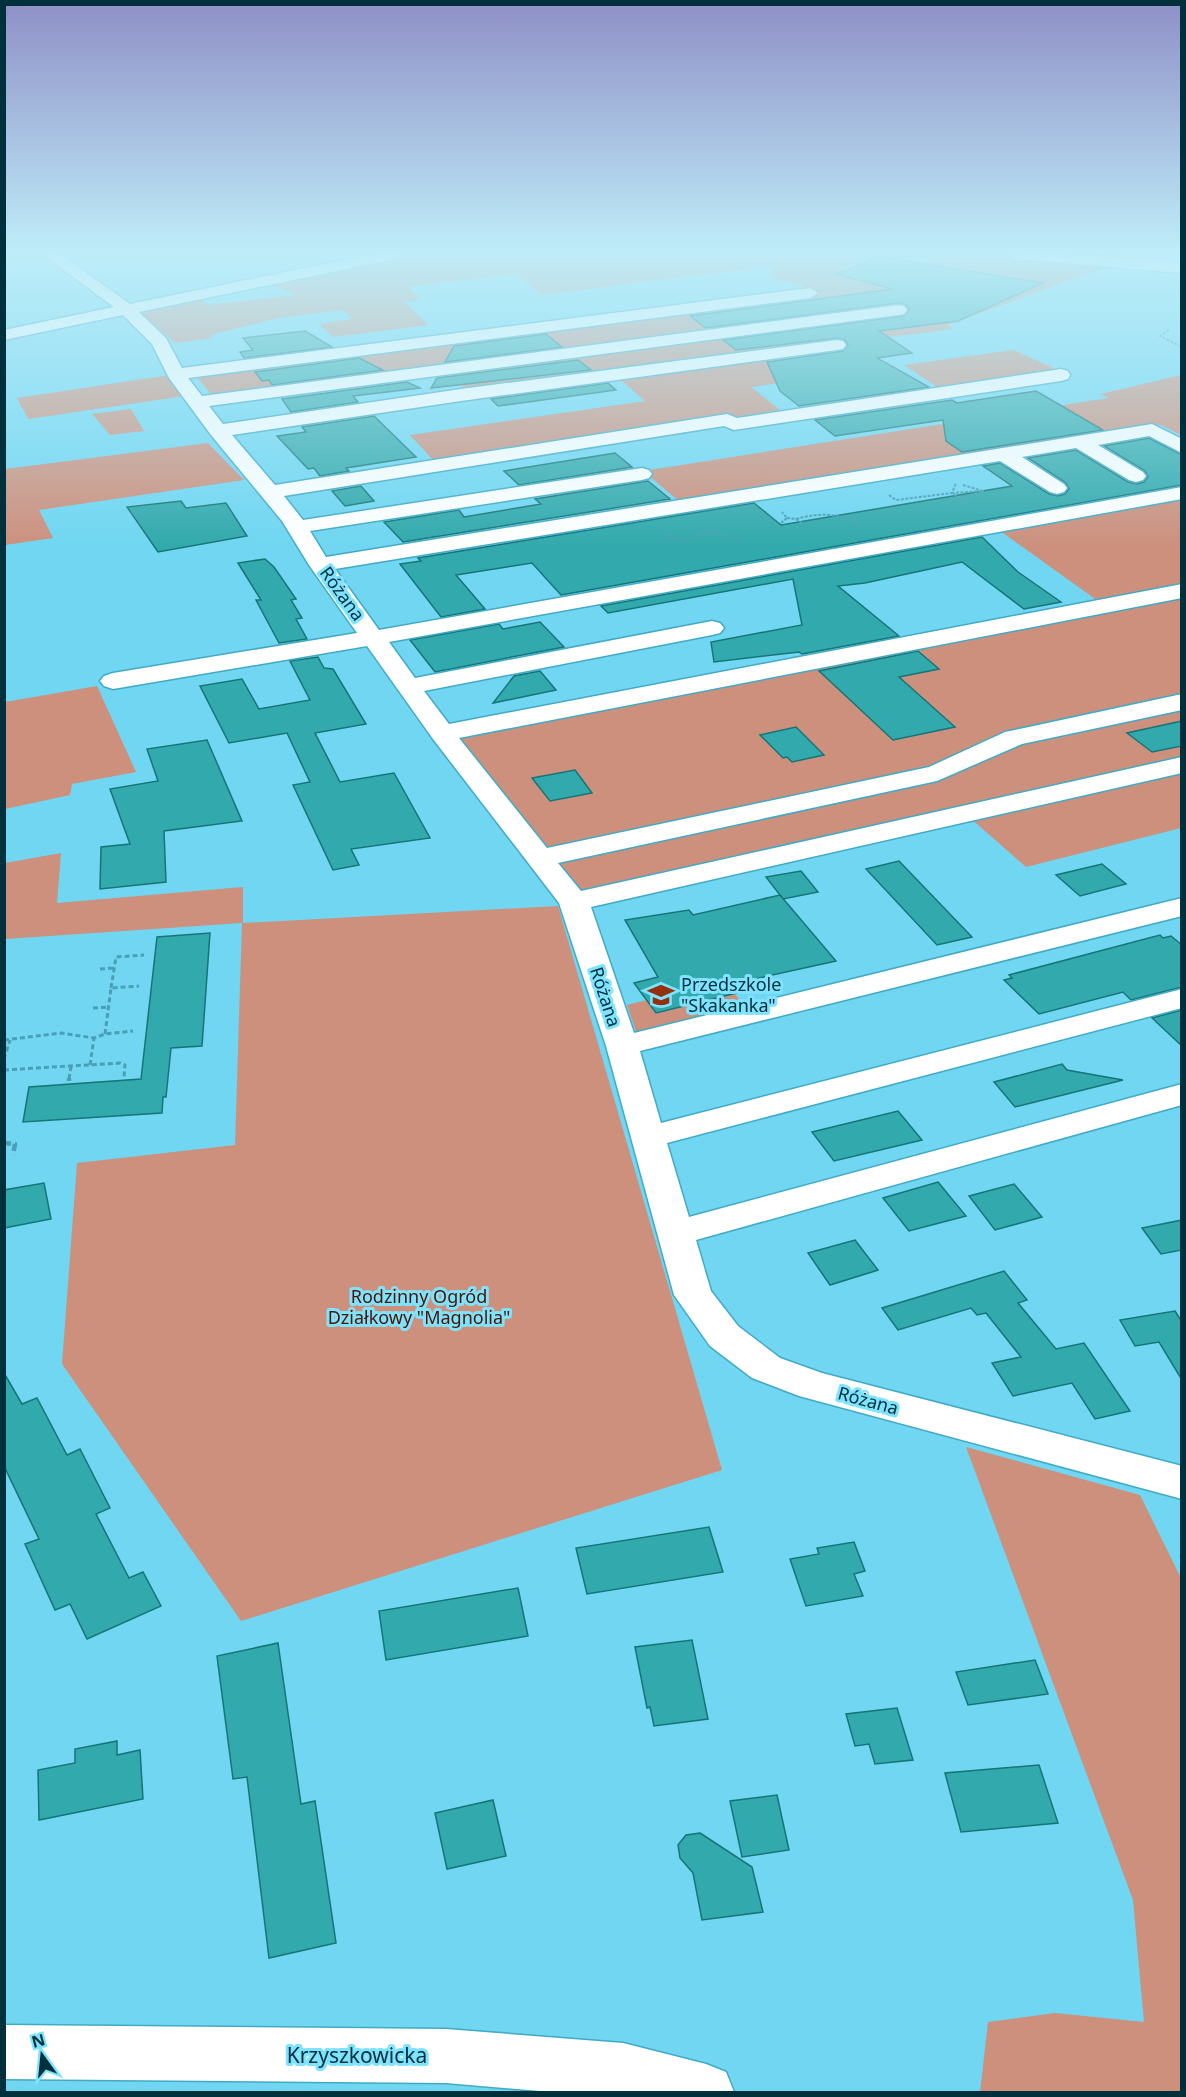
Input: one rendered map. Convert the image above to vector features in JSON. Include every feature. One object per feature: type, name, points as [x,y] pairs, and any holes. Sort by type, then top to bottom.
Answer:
[{"type":"street","name":"Różana","points":[[165,352],[176,374],[297,527],[320,566],[411,686],[442,733],[574,902],[622,1046],[678,1233],[693,1294],[724,1336],[766,1368],[813,1386],[1182,1483]]},
{"type":"street","points":[[176,374],[349,352]]},
{"type":"street","points":[[197,402],[579,352]]},
{"type":"street","points":[[218,430],[473,393],[785,352]]},
{"type":"street","points":[[271,492],[727,420],[734,424],[1060,375]]},
{"type":"street","points":[[320,566],[666,516],[783,490],[1152,430],[1182,447]]},
{"type":"street","points":[[1079,442],[1136,476]]},
{"type":"street","points":[[1003,454],[1057,488]]},
{"type":"street","points":[[893,472],[916,498]]},
{"type":"street","points":[[297,527],[642,474]]},
{"type":"street","points":[[783,490],[800,517]]},
{"type":"street","points":[[113,681],[373,638],[1182,494]]},
{"type":"street","points":[[666,516],[695,531]]},
{"type":"street","points":[[442,733],[770,670],[845,653],[1182,591]]},
{"type":"street","points":[[411,686],[712,628]]},
{"type":"street","points":[[540,858],[937,773],[1014,738],[1182,702]]},
{"type":"street","points":[[574,902],[1182,765]]},
{"type":"street","points":[[622,1046],[1182,907]]},
{"type":"street","points":[[649,1137],[1182,998]]},
{"type":"street","points":[[678,1233],[1182,1094]]},
{"type":"street","name":"Krzyszkowicka","points":[[4,2052],[446,2056],[623,2071],[706,2092]]},
{"type":"path","points":[[886,493],[895,502],[952,493],[957,483]]},
{"type":"path","points":[[800,517],[840,514],[861,526]]},
{"type":"path","points":[[666,516],[672,537],[683,542],[695,531],[735,536],[744,545]]},
{"type":"path","points":[[663,544],[672,537]]},
{"type":"path","points":[[105,1034],[116,957],[144,955]]},
{"type":"path","points":[[100,969],[114,968]]},
{"type":"path","points":[[111,988],[139,987]]},
{"type":"path","points":[[93,1008],[108,1007]]},
{"type":"path","points":[[4,1059],[7,1040],[20,1036],[80,1032],[94,1038],[105,1034],[133,1031]]},
{"type":"path","points":[[90,1065],[94,1038]]},
{"type":"path","points":[[4,1070],[120,1063],[125,1065],[124,1077]]},
{"type":"path","points":[[69,1082],[71,1066]]},
{"type":"path","points":[[4,1143],[15,1144],[14,1155]]},
{"type":"green space","points":[[339,352],[777,352],[468,392],[447,372],[214,398],[192,371]]},
{"type":"green space","points":[[999,352],[1017,352],[1063,372],[943,391],[904,365]]},
{"type":"green space","points":[[771,355],[808,379],[751,387],[780,410],[435,462],[410,435],[645,401],[616,376]]},
{"type":"green space","points":[[169,375],[185,396],[28,419],[17,398]]},
{"type":"green space","points":[[1181,375],[1181,435],[1161,425],[680,502],[643,471],[1108,398],[1101,394]]},
{"type":"green space","points":[[131,409],[144,431],[110,435],[92,414]]},
{"type":"green space","points":[[208,443],[244,480],[39,510],[53,538],[5,545],[5,469]]},
{"type":"green space","points":[[1181,497],[1181,585],[1098,601],[999,530]]},
{"type":"green space","points":[[1181,596],[1181,828],[1026,867],[961,810],[583,896],[490,780],[457,734]]},
{"type":"green space","points":[[97,686],[136,772],[72,784],[70,795],[5,809],[5,702]]},
{"type":"green space","name":"Rodzinny Ogród Działkowy \"Magnolia\"","points":[[61,853],[57,903],[243,887],[243,923],[558,906],[722,1470],[241,1621],[62,1364],[77,1163],[235,1145],[242,923],[5,939],[5,863]]},
{"type":"green space","points":[[735,994],[748,1010],[638,1037],[627,1005],[647,1000],[656,1013]]},
{"type":"green space","points":[[966,1447],[1140,1495],[1181,1578],[1181,2092],[980,2092],[988,2022],[1055,2013],[1144,2022],[1133,1900]]},
{"type":"building","points":[[241,352],[293,352],[244,358]]},
{"type":"building","points":[[451,352],[524,352],[445,362]]},
{"type":"building","points":[[837,352],[910,352],[912,353],[877,358],[929,387],[799,406],[780,391],[767,362]]},
{"type":"building","points":[[359,358],[383,370],[272,385],[269,380],[262,381],[255,372]]},
{"type":"building","points":[[578,360],[591,370],[431,388],[437,378]]},
{"type":"building","points":[[407,382],[420,388],[353,396],[358,402],[291,412],[282,399]]},
{"type":"building","points":[[608,383],[616,390],[498,406],[491,399]]},
{"type":"building","points":[[1036,391],[1103,430],[962,452],[946,441],[943,420],[835,436],[815,420],[952,400],[957,403]]},
{"type":"building","points":[[374,416],[416,457],[346,468],[349,471],[320,476],[314,468],[308,469],[277,436],[306,432],[302,427]]},
{"type":"building","points":[[1149,438],[1182,455],[1182,485],[561,595],[532,563],[456,575],[485,609],[441,617],[400,564],[421,561],[418,558],[754,503],[781,525],[1012,486],[983,466],[1000,463],[1049,494],[1058,496],[1065,494],[1069,489],[1066,483],[1028,458],[1076,450],[1128,482],[1137,484],[1144,482],[1148,477],[1145,471],[1104,446]]},
{"type":"building","points":[[615,453],[632,467],[519,485],[504,471]]},
{"type":"building","points":[[648,481],[670,499],[403,542],[384,522],[459,510],[464,517],[541,504],[535,499]]},
{"type":"building","points":[[361,486],[374,501],[345,506],[332,491]]},
{"type":"building","points":[[181,501],[186,508],[226,503],[247,536],[158,552],[127,507]]},
{"type":"building","points":[[982,537],[1018,572],[1061,602],[1024,609],[962,562],[865,583],[838,586],[899,636],[802,654],[799,652],[714,662],[711,642],[802,625],[793,579],[608,613],[601,606]]},
{"type":"building","points":[[265,559],[274,567],[296,599],[291,600],[302,618],[296,619],[307,639],[279,643],[256,600],[261,600],[238,563]]},
{"type":"building","points":[[540,622],[564,647],[435,672],[410,640],[499,624],[503,629]]},
{"type":"building","points":[[918,651],[939,669],[899,677],[955,727],[893,740],[819,671]]},
{"type":"building","points":[[318,657],[324,668],[333,669],[366,724],[315,733],[340,782],[394,773],[430,838],[351,849],[359,865],[333,870],[293,785],[310,782],[287,733],[229,743],[200,686],[242,679],[259,709],[310,700],[290,661]]},
{"type":"building","points":[[540,671],[556,690],[493,703],[514,676]]},
{"type":"building","points":[[1182,721],[1182,746],[1152,752],[1127,733]]},
{"type":"building","points":[[796,727],[824,755],[792,762],[787,757],[783,758],[760,735]]},
{"type":"building","points":[[207,740],[242,821],[164,831],[166,882],[100,889],[101,847],[130,844],[110,789],[158,781],[147,749]]},
{"type":"building","points":[[575,770],[592,793],[550,801],[532,778]]},
{"type":"building","points":[[899,861],[972,937],[937,945],[866,869]]},
{"type":"building","points":[[1102,864],[1126,884],[1080,896],[1056,875]]},
{"type":"building","points":[[801,871],[818,892],[783,899],[766,877]]},
{"type":"building","points":[[780,895],[836,961],[750,980],[757,988],[656,1013],[634,983],[658,977],[625,920],[689,910],[693,915]]},
{"type":"building","points":[[210,933],[202,1046],[171,1048],[162,1113],[23,1122],[29,1087],[141,1079],[157,937]]},
{"type":"building","points":[[1160,935],[1163,938],[1171,936],[1182,945],[1182,987],[1131,1000],[1123,992],[1039,1014],[1004,980],[1012,978],[1009,975]]},
{"type":"building","points":[[1182,1010],[1182,1046],[1152,1018]]},
{"type":"building","points":[[1062,1064],[1067,1070],[1123,1080],[1015,1107],[994,1082]]},
{"type":"building","points":[[898,1111],[922,1140],[834,1161],[812,1132]]},
{"type":"building","points":[[938,1182],[966,1216],[909,1231],[883,1198]]},
{"type":"building","points":[[44,1183],[51,1219],[4,1228],[4,1190]]},
{"type":"building","points":[[1014,1184],[1042,1217],[995,1230],[969,1196]]},
{"type":"building","points":[[1182,1220],[1182,1250],[1161,1254],[1142,1228]]},
{"type":"building","points":[[855,1240],[878,1270],[830,1285],[808,1253]]},
{"type":"building","points":[[1004,1271],[1027,1300],[1018,1303],[1056,1349],[1084,1343],[1130,1411],[1095,1419],[1072,1383],[1013,1396],[992,1363],[1021,1357],[986,1313],[977,1315],[971,1308],[898,1330],[882,1308]]},
{"type":"building","points":[[1175,1311],[1182,1322],[1182,1380],[1159,1342],[1135,1346],[1120,1320]]},
{"type":"building","points":[[4,1373],[22,1404],[37,1398],[67,1455],[80,1449],[110,1508],[96,1514],[129,1578],[143,1572],[161,1606],[87,1639],[70,1604],[55,1610],[25,1544],[39,1539],[4,1466]]},
{"type":"building","points":[[709,1527],[723,1572],[587,1594],[576,1548]]},
{"type":"building","points":[[854,1542],[865,1571],[854,1574],[863,1596],[806,1606],[790,1559],[819,1554],[817,1548]]},
{"type":"building","points":[[518,1588],[528,1636],[386,1660],[379,1611]]},
{"type":"building","points":[[692,1640],[708,1719],[654,1726],[650,1707],[647,1708],[635,1647]]},
{"type":"building","points":[[278,1643],[301,1804],[315,1801],[336,1943],[269,1958],[247,1777],[233,1779],[217,1656]]},
{"type":"building","points":[[1035,1660],[1048,1694],[968,1705],[956,1672]]},
{"type":"building","points":[[897,1708],[913,1760],[875,1764],[869,1744],[855,1746],[846,1714]]},
{"type":"building","points":[[117,1741],[117,1755],[140,1750],[143,1799],[39,1820],[38,1770],[75,1763],[75,1749]]},
{"type":"building","points":[[1039,1765],[1058,1823],[961,1832],[945,1773]]},
{"type":"building","points":[[777,1795],[789,1850],[742,1857],[730,1801]]},
{"type":"building","points":[[493,1800],[506,1856],[447,1869],[435,1813]]},
{"type":"building","points":[[700,1833],[752,1867],[763,1912],[702,1920],[693,1873],[680,1858],[678,1845],[686,1835]]},
{"type":"place","name":"Przedszkole \"Skakanka\"","points":[[661,995]]}]
